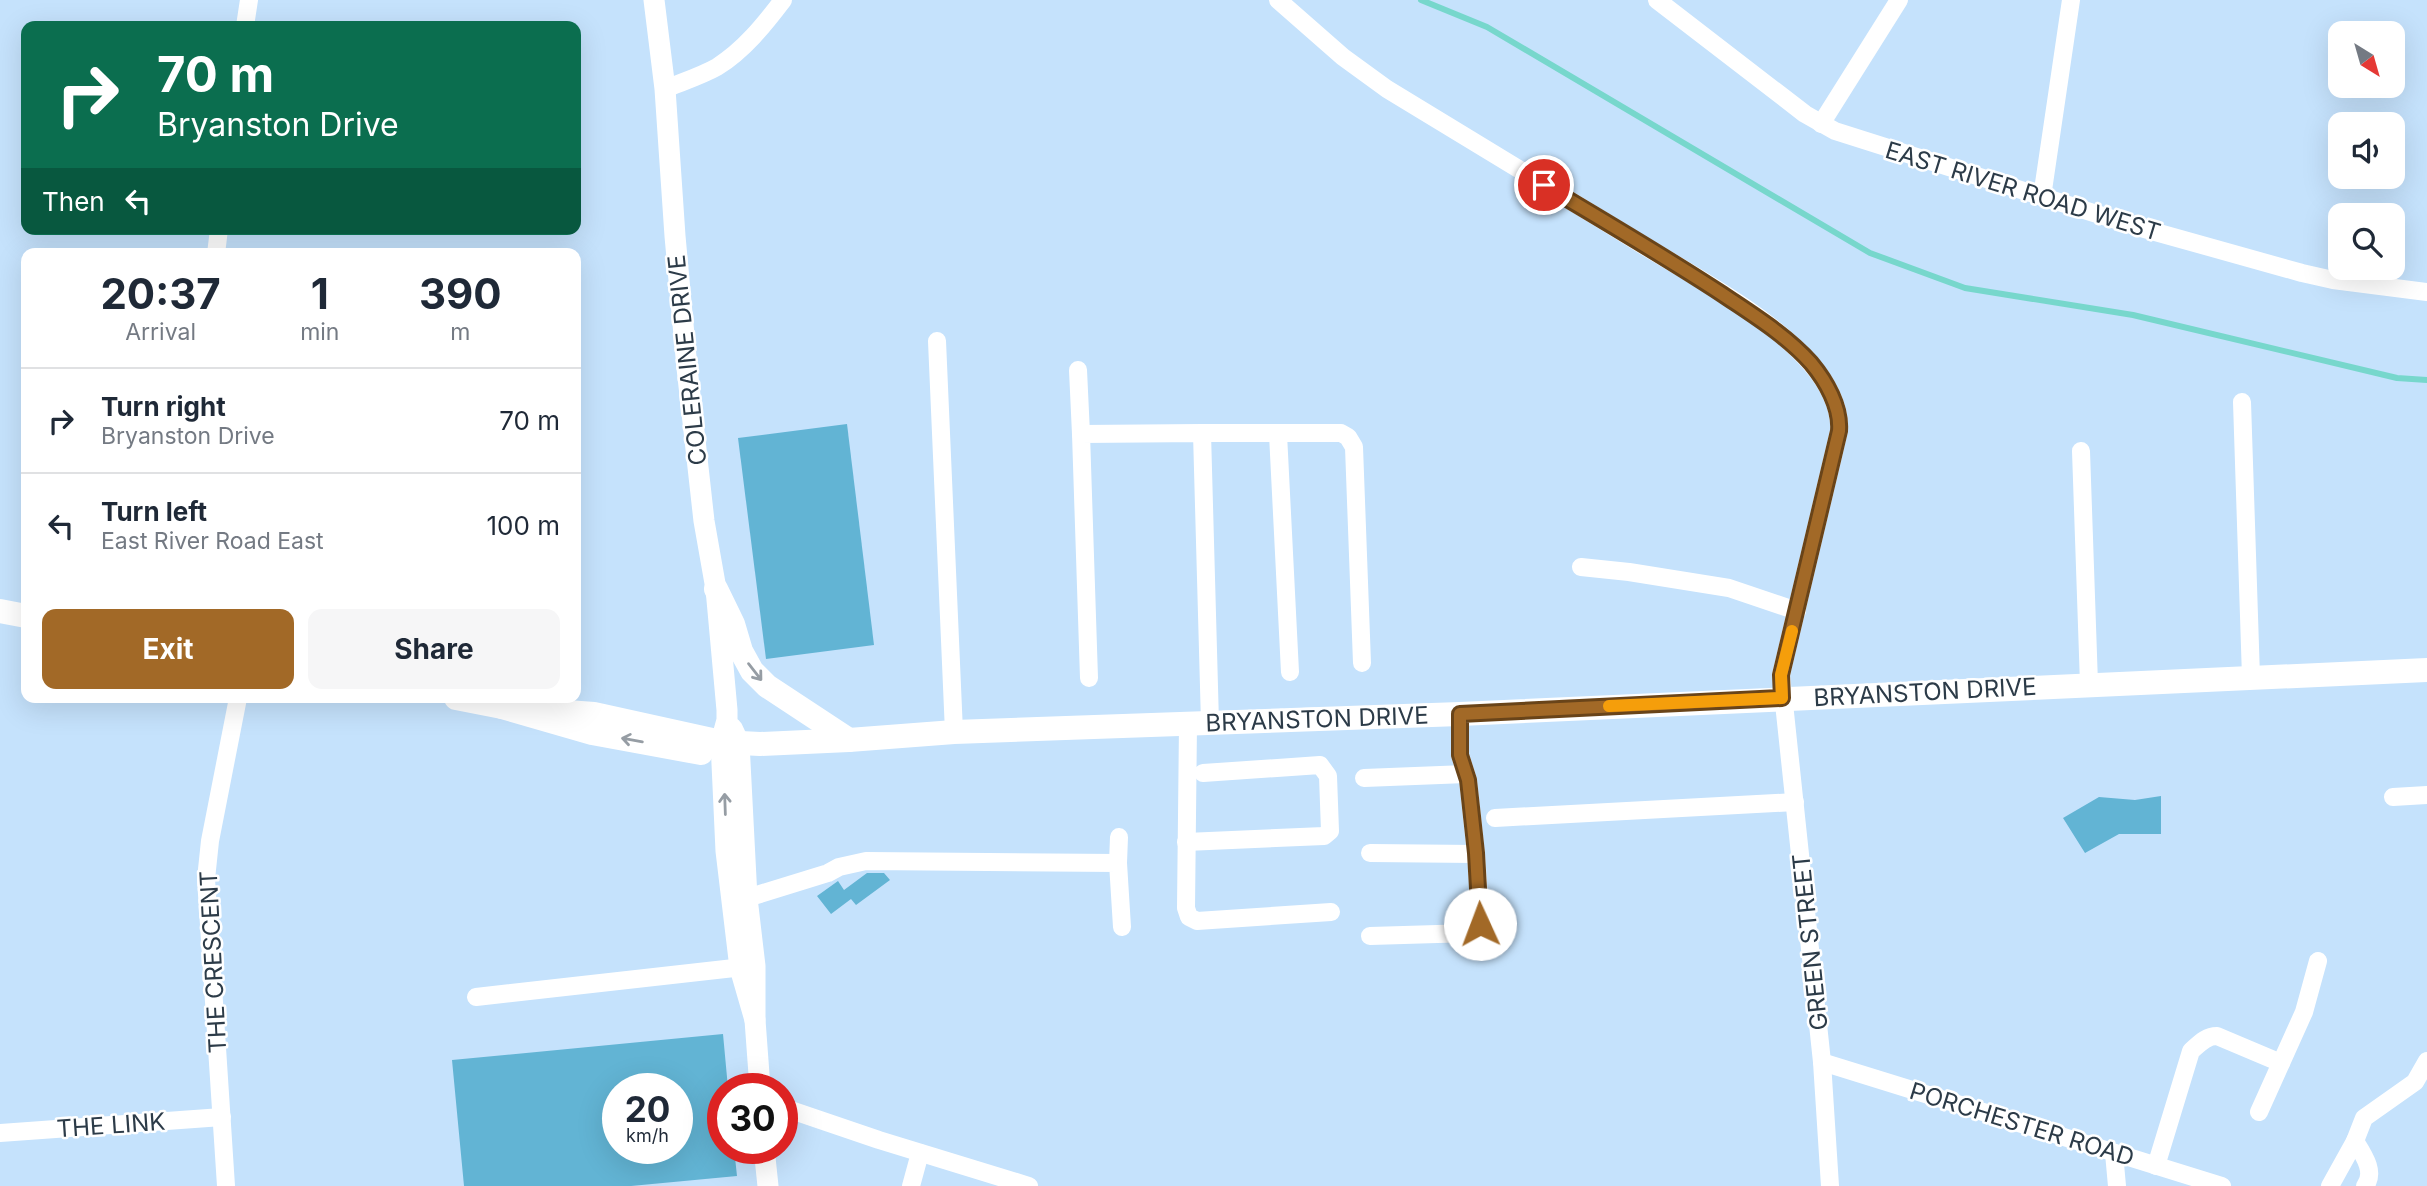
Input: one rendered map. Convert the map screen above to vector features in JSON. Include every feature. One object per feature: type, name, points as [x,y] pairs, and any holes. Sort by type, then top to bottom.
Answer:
[{"type":"main road","points":[[716,589],[752,671],[767,686],[849,740]]},
{"type":"main road","points":[[0,611],[21,615]]},
{"type":"main road","name":"BRYANSTON DRIVE","points":[[730,744],[849,740],[954,732],[1460,714],[2427,670]]},
{"type":"main road","points":[[482,703],[592,733],[730,744]]},
{"type":"main road","name":"BRYANSTON DRIVE","points":[[730,744],[862,753],[1088,728]]},
{"type":"street","points":[[246,21],[248,0]]},
{"type":"street","name":"COLERAINE DRIVE","points":[[654,0],[665,89],[687,368],[716,589],[747,898],[742,922]]},
{"type":"street","points":[[665,89],[716,67],[733,55],[751,40],[783,0]]},
{"type":"street","name":"GREEN STREET","points":[[1278,0],[1343,57],[1387,89],[1702,281],[1775,330],[1811,364],[1833,399],[1840,424],[1781,675],[1822,1062],[1830,1186]]},
{"type":"street","name":"EAST RIVER ROAD WEST","points":[[1657,0],[1821,124],[1856,139],[2141,228],[2302,273],[2333,280],[2427,292]]},
{"type":"street","points":[[1821,124],[1899,0]]},
{"type":"street","points":[[2042,197],[2071,0]]},
{"type":"street","points":[[937,341],[954,732]]},
{"type":"street","points":[[1078,370],[1089,678]]},
{"type":"street","points":[[2242,402],[2250,677]]},
{"type":"street","points":[[1202,433],[1199,723],[1186,842],[1186,908],[1189,917],[1197,921],[1331,912]]},
{"type":"street","points":[[1080,434],[1341,433],[1348,437],[1354,447],[1362,663]]},
{"type":"street","points":[[1278,434],[1290,672]]},
{"type":"street","points":[[2081,451],[2089,684]]},
{"type":"street","points":[[1581,567],[1729,588],[1797,611]]},
{"type":"street","name":"THE CRESCENT","points":[[226,1186],[206,880],[210,841],[237,703]]},
{"type":"street","points":[[1370,936],[1471,933],[1478,930],[1481,917],[1476,853],[1466,774],[1460,755],[1460,714]]},
{"type":"street","name":"COLERAINE DRIVE","points":[[730,744],[726,851],[742,922],[759,1073]]},
{"type":"street","points":[[1186,842],[1324,836],[1330,831],[1328,776],[1320,765],[1203,773]]},
{"type":"street","points":[[1364,778],[1466,774]]},
{"type":"street","points":[[2393,797],[2427,795]]},
{"type":"street","points":[[1495,818],[1795,802]]},
{"type":"street","points":[[1119,837],[1122,927]]},
{"type":"street","points":[[1370,853],[1476,853]]},
{"type":"street","points":[[747,898],[828,873],[839,867],[866,861],[1118,863]]},
{"type":"street","points":[[2259,1112],[2304,1012],[2318,961]]},
{"type":"street","points":[[476,998],[748,967]]},
{"type":"street","points":[[2156,1166],[2191,1051],[2201,1042],[2209,1036],[2217,1036],[2281,1063]]},
{"type":"street","points":[[2330,1186],[2355,1141],[2364,1118],[2421,1079],[2427,1060]]},
{"type":"street","name":"PORCHESTER ROAD","points":[[1822,1062],[2222,1186]]},
{"type":"street","points":[[798,1112],[1029,1186]]},
{"type":"street","name":"THE LINK","points":[[0,1133],[222,1117]]},
{"type":"street","points":[[2355,1141],[2369,1168],[2369,1181],[2365,1186]]},
{"type":"street","points":[[911,1186],[920,1153]]},
{"type":"street","points":[[2114,1153],[2118,1186]]},
{"type":"street","points":[[766,1164],[768,1186]]},
{"type":"building","points":[[847,424],[874,645],[766,659],[738,438]]},
{"type":"building","points":[[2161,796],[2161,834],[2119,834],[2085,853],[2063,818],[2099,797],[2135,800]]},
{"type":"building","points":[[867,873],[884,873],[890,880],[856,905],[851,899],[831,914],[817,896],[838,881],[844,890]]},
{"type":"building","points":[[723,1034],[727,1073],[707,1073],[707,1164],[736,1164],[737,1176],[631,1186],[464,1186],[452,1060]]},
{"type":"waterway","points":[[1421,0],[1487,27],[1870,253],[1965,288],[2133,315],[2397,378],[2427,380]]},
{"type":"slow traffic","points":[[1609,706],[1782,698],[1781,675],[1792,631]]},
{"type":"route","points":[[1480,924],[1468,780],[1460,755],[1460,714],[1782,698],[1781,675],[1840,424],[1833,399],[1825,384],[1811,364],[1775,330],[1702,281],[1544,185]]}]
